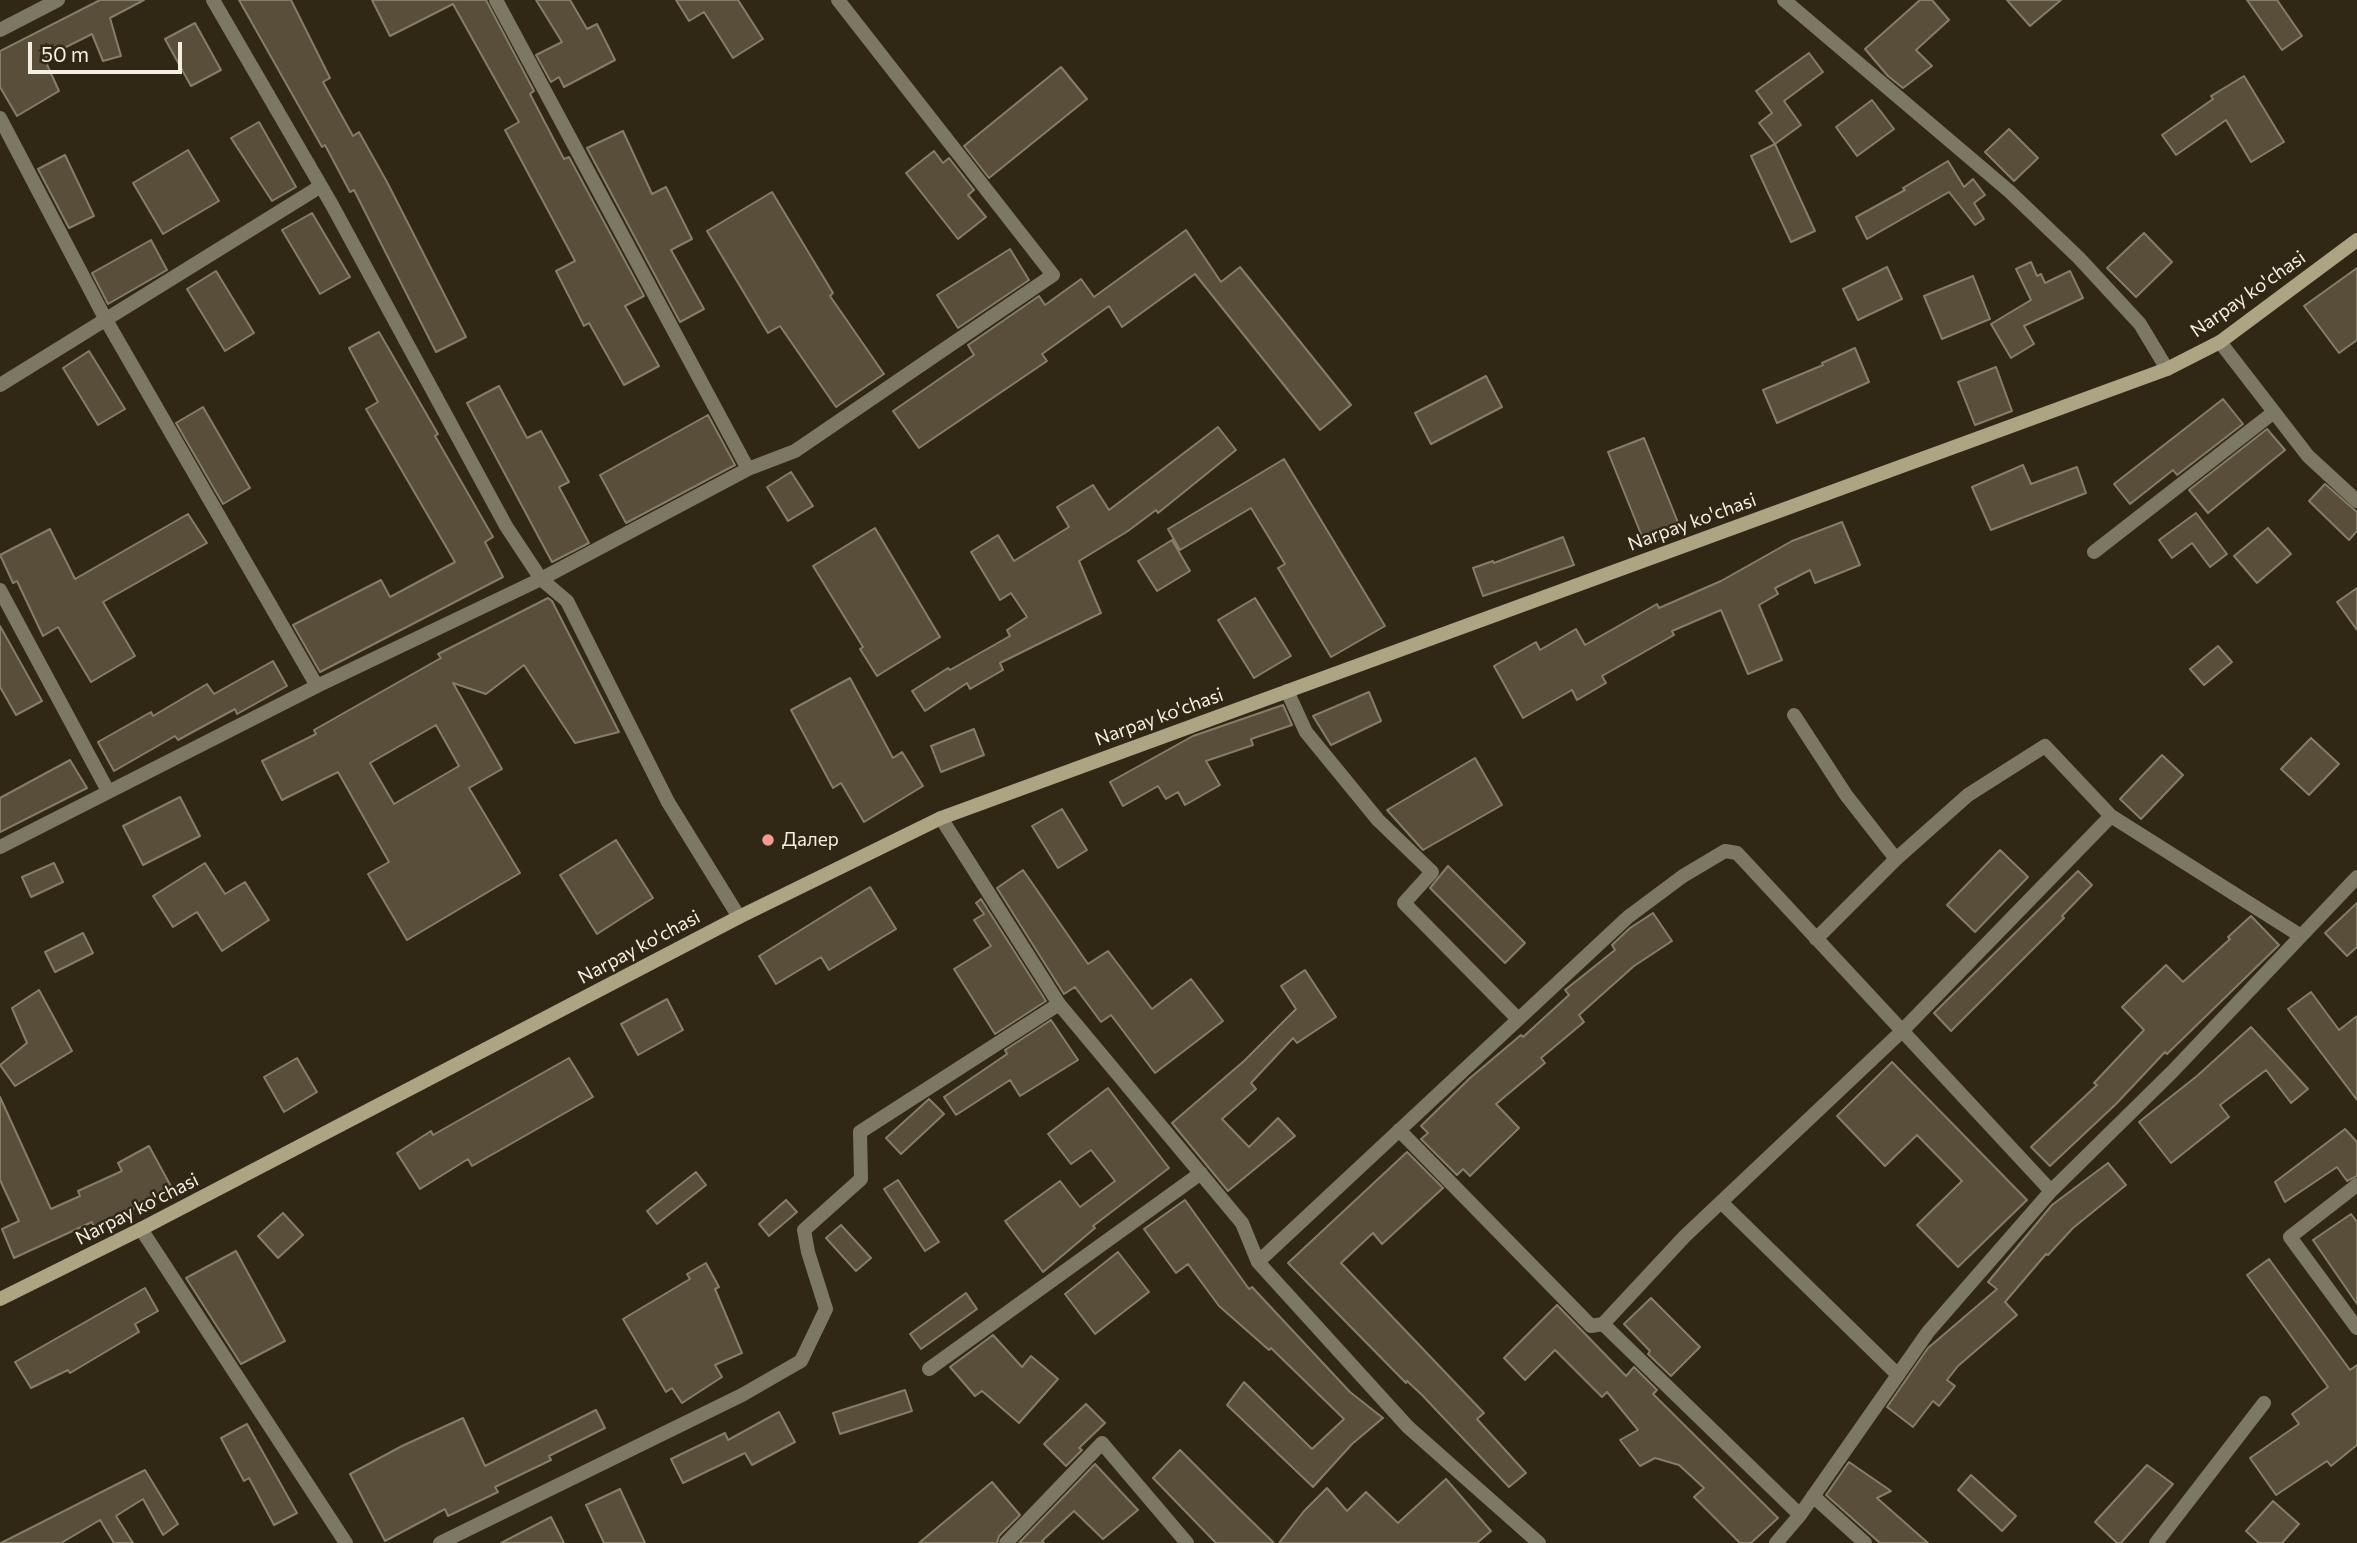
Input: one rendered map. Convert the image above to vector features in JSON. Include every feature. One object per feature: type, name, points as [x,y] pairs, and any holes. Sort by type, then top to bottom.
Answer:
[{"type":"main road","name":"Narpay ko'chasi","points":[[0,1299],[141,1230],[739,917],[941,818],[2167,369],[2220,342],[2357,240]]},
{"type":"street","points":[[0,30],[58,0]]},
{"type":"street","points":[[213,0],[321,186],[506,526],[541,579],[567,601],[668,802],[739,917]]},
{"type":"street","points":[[496,0],[748,469]]},
{"type":"street","points":[[0,847],[317,686],[541,579],[748,469],[794,451],[1053,275],[838,0]]},
{"type":"street","points":[[1784,0],[2009,191],[2059,239],[2140,324],[2167,369]]},
{"type":"street","points":[[0,118],[106,320],[317,686]]},
{"type":"street","points":[[0,385],[321,186]]},
{"type":"street","points":[[2220,342],[2308,456],[2357,501]]},
{"type":"street","points":[[2094,552],[2274,412]]},
{"type":"street","points":[[0,590],[108,791]]},
{"type":"street","points":[[1287,691],[1306,732],[1378,820],[1432,872],[1404,903],[1518,1019]]},
{"type":"street","points":[[1794,715],[1846,795],[1896,859]]},
{"type":"street","points":[[1816,939],[1896,859],[1968,795],[2045,746],[2111,816],[2301,936]]},
{"type":"street","points":[[1399,1130],[1591,1326],[1603,1324],[1685,1236],[1901,1032],[2111,816]]},
{"type":"street","points":[[941,818],[1059,1004],[1242,1223],[1258,1262],[1408,1427],[1539,1543]]},
{"type":"street","points":[[1258,1262],[1628,916],[1683,876],[1725,851],[1737,853],[2051,1191]]},
{"type":"street","points":[[1776,1543],[1814,1496],[1928,1332],[2051,1191],[2172,1072],[2357,877]]},
{"type":"street","points":[[440,1543],[741,1395],[801,1361],[826,1309],[804,1230],[861,1179],[860,1132],[1059,1004]]},
{"type":"street","points":[[929,1369],[1201,1173]]},
{"type":"street","points":[[2357,1185],[2290,1237],[2357,1328]]},
{"type":"street","points":[[1722,1203],[1898,1375]]},
{"type":"street","points":[[141,1230],[346,1543]]},
{"type":"street","points":[[1603,1324],[1800,1515]]},
{"type":"street","points":[[2156,1543],[2264,1403]]},
{"type":"street","points":[[1006,1543],[1102,1443],[1187,1543]]},
{"type":"street","points":[[1814,1496],[1865,1543]]},
{"type":"building","points":[[100,0],[144,0],[110,18],[121,56],[103,61],[92,34],[44,58],[59,91],[17,116],[0,87],[0,51]]},
{"type":"building","points":[[239,0],[291,0],[330,78],[323,82],[353,136],[359,132],[466,337],[436,352],[354,190],[350,192],[325,145],[322,147]]},
{"type":"building","points":[[372,0],[486,0],[534,91],[530,94],[564,159],[569,157],[644,296],[625,306],[659,366],[624,385],[589,323],[584,326],[556,271],[575,261],[505,130],[519,122],[453,4],[390,36]]},
{"type":"building","points":[[536,0],[570,0],[587,29],[597,24],[615,60],[564,87],[559,77],[551,82],[536,55],[562,42]]},
{"type":"building","points":[[676,0],[738,0],[763,39],[733,58],[704,12],[689,21]]},
{"type":"building","points":[[1920,0],[1932,0],[1949,20],[1916,50],[1932,66],[1903,88],[1888,76],[1865,49]]},
{"type":"building","points":[[2007,0],[2061,0],[2030,26]]},
{"type":"building","points":[[2247,0],[2277,0],[2302,36],[2282,50]]},
{"type":"building","points":[[195,23],[221,70],[191,86],[165,39]]},
{"type":"building","points":[[1809,53],[1823,72],[1784,101],[1801,125],[1775,144],[1759,123],[1772,113],[1756,91]]},
{"type":"building","points":[[1061,67],[1087,99],[989,178],[964,146]]},
{"type":"building","points":[[2244,76],[2284,142],[2251,162],[2226,120],[2176,155],[2162,135],[2213,99],[2211,96]]},
{"type":"building","points":[[1872,100],[1894,129],[1857,156],[1836,127]]},
{"type":"building","points":[[259,122],[296,187],[272,201],[231,138]]},
{"type":"building","points":[[2009,129],[2038,158],[2014,181],[1985,152]]},
{"type":"building","points":[[623,131],[652,194],[666,187],[692,239],[671,250],[704,309],[680,322],[587,148]]},
{"type":"building","points":[[1775,144],[1815,231],[1791,242],[1751,156]]},
{"type":"building","points":[[188,150],[219,201],[163,234],[133,183]]},
{"type":"building","points":[[934,151],[943,163],[949,158],[974,190],[968,195],[986,217],[958,239],[906,173]]},
{"type":"building","points":[[65,155],[94,216],[69,228],[38,169]]},
{"type":"building","points":[[1948,161],[1964,187],[1973,179],[1985,195],[1974,203],[1984,219],[1975,225],[1949,192],[1867,239],[1856,217],[1905,190],[1903,188]]},
{"type":"building","points":[[772,192],[833,293],[830,296],[884,374],[836,407],[780,326],[768,333],[707,231]]},
{"type":"building","points":[[312,213],[350,277],[320,294],[282,230]]},
{"type":"building","points":[[1186,230],[1221,282],[1240,267],[1351,405],[1320,430],[1195,274],[1122,327],[1109,306],[1042,354],[1047,361],[919,448],[893,411],[974,355],[968,345],[1039,296],[1045,305],[1081,279],[1094,297]]},
{"type":"building","points":[[2144,233],[2172,262],[2136,297],[2107,268]]},
{"type":"building","points":[[151,240],[167,270],[108,304],[92,273]]},
{"type":"building","points":[[1010,249],[1029,280],[958,328],[937,295]]},
{"type":"building","points":[[2031,262],[2037,276],[2041,274],[2045,283],[2070,271],[2083,298],[2024,326],[2034,344],[2011,358],[1991,324],[2031,300],[2016,269]]},
{"type":"building","points":[[1887,267],[1902,299],[1858,320],[1843,289]]},
{"type":"building","points":[[2357,268],[2357,340],[2339,353],[2304,306]]},
{"type":"building","points":[[216,271],[254,333],[225,351],[187,289]]},
{"type":"building","points":[[1973,276],[1990,319],[1942,339],[1924,296]]},
{"type":"building","points":[[379,332],[493,537],[485,542],[503,577],[320,672],[293,625],[381,580],[390,597],[455,562],[366,409],[378,402],[349,348]]},
{"type":"building","points":[[1855,348],[1869,382],[1777,423],[1763,390],[1823,365],[1822,363]]},
{"type":"building","points":[[89,351],[125,409],[98,425],[63,368]]},
{"type":"building","points":[[1996,367],[2012,411],[1975,425],[1958,382]]},
{"type":"building","points":[[1486,376],[1502,407],[1431,444],[1415,413]]},
{"type":"building","points":[[499,386],[527,438],[541,431],[569,482],[559,487],[589,543],[552,562],[467,403]]},
{"type":"building","points":[[2223,399],[2243,424],[2177,475],[2173,470],[2130,504],[2114,484]]},
{"type":"building","points":[[203,407],[250,488],[223,504],[176,423]]},
{"type":"building","points":[[708,415],[735,465],[626,523],[600,475]]},
{"type":"building","points":[[1218,427],[1236,450],[1158,513],[1156,510],[1079,561],[1101,613],[1000,663],[1003,670],[970,689],[967,683],[925,711],[912,691],[948,668],[950,670],[1010,636],[1007,630],[1027,617],[1011,593],[1000,600],[971,552],[998,535],[1014,561],[1069,527],[1057,507],[1093,485],[1109,510]]},
{"type":"building","points":[[2267,429],[2285,450],[2208,513],[2189,490]]},
{"type":"building","points":[[1644,438],[1681,530],[1645,544],[1608,452]]},
{"type":"building","points":[[1284,459],[1385,626],[1331,657],[1278,568],[1285,564],[1251,508],[1180,550],[1168,529]]},
{"type":"building","points":[[2023,465],[2031,484],[2077,467],[2086,493],[1991,530],[1972,487]]},
{"type":"building","points":[[791,472],[813,506],[788,521],[767,487]]},
{"type":"building","points":[[2325,484],[2357,512],[2357,531],[2349,540],[2309,501]]},
{"type":"building","points":[[2196,513],[2227,554],[2210,567],[2192,543],[2172,558],[2159,540]]},
{"type":"building","points":[[188,514],[207,543],[103,602],[135,656],[91,682],[58,627],[43,636],[17,581],[13,583],[0,555],[50,529],[75,579]]},
{"type":"building","points":[[1842,522],[1860,565],[1815,583],[1810,570],[1775,588],[1778,594],[1759,605],[1782,660],[1748,674],[1721,610],[1672,631],[1674,635],[1602,676],[1606,683],[1577,700],[1572,690],[1523,718],[1494,666],[1536,642],[1540,650],[1576,629],[1585,645],[1657,604],[1659,608],[1721,581],[1792,541]]},
{"type":"building","points":[[875,528],[940,637],[877,676],[860,649],[863,647],[813,566]]},
{"type":"building","points":[[2268,528],[2291,554],[2257,583],[2234,556]]},
{"type":"building","points":[[1563,537],[1574,565],[1483,596],[1473,568],[1493,561],[1494,563]]},
{"type":"building","points":[[1172,540],[1190,571],[1157,591],[1138,561]]},
{"type":"building","points":[[2357,588],[2357,630],[2337,602]]},
{"type":"building","points":[[548,598],[552,601],[619,732],[575,743],[524,665],[486,694],[453,683],[502,769],[469,788],[520,873],[407,940],[368,874],[389,862],[338,772],[282,800],[262,761],[316,734],[314,730],[441,658],[438,654]],"holes":[[[436,725],[459,766],[394,804],[370,763]]]},
{"type":"building","points":[[1255,598],[1291,656],[1254,678],[1218,620]]},
{"type":"building","points":[[0,626],[42,701],[16,715],[0,687]]},
{"type":"building","points":[[2218,646],[2232,662],[2204,685],[2190,669]]},
{"type":"building","points":[[273,661],[287,686],[237,714],[235,709],[178,740],[175,736],[114,771],[98,742],[151,712],[153,716],[207,684],[214,694]]},
{"type":"building","points":[[850,678],[893,758],[902,752],[923,786],[864,822],[841,783],[833,788],[791,710]]},
{"type":"building","points":[[1369,692],[1381,721],[1331,745],[1313,716]]},
{"type":"building","points":[[1283,705],[1292,725],[1251,739],[1253,745],[1206,761],[1220,785],[1185,805],[1178,792],[1166,799],[1158,786],[1123,806],[1110,782],[1193,736]]},
{"type":"building","points":[[974,729],[984,755],[941,772],[931,746]]},
{"type":"building","points":[[2311,738],[2339,764],[2309,795],[2281,769]]},
{"type":"building","points":[[2162,755],[2183,775],[2141,819],[2120,799]]},
{"type":"building","points":[[1475,758],[1502,805],[1423,850],[1387,810]]},
{"type":"building","points":[[70,760],[87,788],[0,832],[0,798]]},
{"type":"building","points":[[180,797],[200,836],[143,865],[123,826]]},
{"type":"building","points":[[1062,809],[1087,850],[1058,868],[1032,826]]},
{"type":"building","points":[[616,840],[653,898],[597,934],[560,875]]},
{"type":"building","points":[[2000,850],[2028,877],[1975,932],[1947,905]]},
{"type":"building","points":[[54,863],[63,882],[31,897],[22,877]]},
{"type":"building","points":[[205,863],[225,894],[245,882],[269,920],[222,951],[197,912],[173,927],[153,896]]},
{"type":"building","points":[[1448,866],[1525,943],[1505,963],[1430,888]]},
{"type":"building","points":[[1023,870],[1088,964],[1108,951],[1152,1009],[1191,979],[1223,1021],[1155,1073],[1111,1015],[1101,1022],[1075,987],[1064,994],[997,888]]},
{"type":"building","points":[[2078,871],[2092,885],[2062,916],[2064,918],[1951,1031],[1934,1013]]},
{"type":"building","points":[[870,887],[896,929],[829,970],[821,957],[776,984],[759,956]]},
{"type":"building","points":[[981,899],[1046,1001],[995,1034],[954,969],[991,946],[974,920],[984,914],[976,903]]},
{"type":"building","points":[[2357,903],[2357,947],[2347,956],[2325,933]]},
{"type":"building","points":[[1653,913],[1672,941],[1634,966],[1579,1015],[1584,1022],[1541,1058],[1545,1063],[1496,1104],[1519,1128],[1470,1176],[1463,1169],[1457,1175],[1421,1139],[1428,1133],[1421,1126],[1470,1078],[1521,1035],[1523,1037],[1569,995],[1565,990],[1615,950],[1612,945],[1630,928]]},
{"type":"building","points":[[2251,916],[2279,945],[2167,1054],[2165,1052],[2116,1104],[2050,1166],[2031,1147],[2097,1085],[2094,1083],[2144,1030],[2122,1007],[2166,965],[2183,982]]},
{"type":"building","points":[[83,933],[93,953],[55,972],[45,952]]},
{"type":"building","points":[[1305,970],[1336,1017],[1297,1043],[1293,1038],[1251,1083],[1256,1089],[1222,1119],[1249,1147],[1278,1118],[1295,1136],[1228,1191],[1172,1123],[1244,1061],[1296,1009],[1281,986]]},
{"type":"building","points":[[39,990],[72,1051],[15,1086],[0,1065],[27,1043],[12,1008]]},
{"type":"building","points":[[2311,992],[2339,1030],[2357,1016],[2357,1100],[2288,1009]]},
{"type":"building","points":[[667,999],[683,1030],[638,1055],[621,1024]]},
{"type":"building","points":[[1051,1020],[1078,1060],[1020,1096],[1010,1080],[956,1115],[944,1097],[1007,1054],[1005,1050]]},
{"type":"building","points":[[2251,1027],[2308,1089],[2291,1103],[2266,1070],[2220,1105],[2229,1117],[2171,1163],[2139,1122],[2197,1076]]},
{"type":"building","points":[[297,1058],[317,1092],[284,1112],[264,1077]]},
{"type":"building","points":[[569,1058],[593,1097],[472,1166],[468,1159],[420,1189],[397,1153],[431,1131],[433,1135]]},
{"type":"building","points":[[1892,1062],[2027,1200],[1958,1267],[1917,1225],[1962,1181],[1917,1135],[1885,1166],[1837,1116]]},
{"type":"building","points":[[1108,1088],[1169,1168],[1093,1226],[1095,1228],[1043,1272],[1005,1221],[1060,1181],[1080,1207],[1115,1181],[1091,1150],[1071,1164],[1048,1134]]},
{"type":"building","points":[[0,1097],[51,1209],[80,1196],[78,1191],[122,1171],[118,1163],[149,1146],[173,1190],[94,1227],[92,1222],[14,1258],[2,1229],[19,1221],[0,1180]]},
{"type":"building","points":[[929,1099],[944,1114],[901,1154],[886,1138]]},
{"type":"building","points":[[2345,1129],[2357,1142],[2357,1176],[2347,1181],[2337,1167],[2285,1202],[2275,1182]]},
{"type":"building","points":[[1407,1152],[1443,1188],[1382,1244],[1373,1233],[1341,1263],[1484,1413],[1477,1419],[1526,1473],[1509,1487],[1422,1395],[1407,1381],[1406,1383],[1288,1263]]},
{"type":"building","points":[[2108,1163],[2126,1185],[2046,1254],[2005,1302],[2017,1315],[1958,1366],[1947,1380],[1955,1386],[1939,1406],[1933,1401],[1913,1427],[1887,1407],[1928,1348],[1997,1289],[1988,1282],[2052,1205]]},
{"type":"building","points":[[696,1172],[706,1185],[657,1224],[647,1211]]},
{"type":"building","points":[[898,1180],[939,1242],[925,1251],[884,1189]]},
{"type":"building","points":[[786,1200],[797,1212],[769,1236],[759,1224]]},
{"type":"building","points":[[1185,1200],[1249,1289],[1252,1287],[1350,1392],[1383,1418],[1352,1444],[1313,1487],[1227,1405],[1244,1382],[1312,1449],[1344,1419],[1271,1348],[1269,1350],[1219,1306],[1188,1264],[1176,1273],[1144,1229]]},
{"type":"building","points":[[283,1213],[303,1235],[278,1258],[258,1236]]},
{"type":"building","points":[[2351,1214],[2357,1222],[2357,1304],[2313,1240]]},
{"type":"building","points":[[841,1225],[871,1258],[856,1271],[826,1238]]},
{"type":"building","points":[[236,1251],[285,1341],[241,1364],[186,1278]]},
{"type":"building","points":[[1118,1252],[1149,1292],[1095,1334],[1065,1294]]},
{"type":"building","points":[[2269,1259],[2350,1370],[2357,1365],[2357,1445],[2331,1466],[2327,1461],[2276,1495],[2250,1458],[2299,1424],[2292,1414],[2328,1387],[2247,1275]]},
{"type":"building","points":[[706,1263],[719,1287],[715,1289],[742,1353],[715,1365],[722,1377],[682,1403],[672,1388],[666,1392],[623,1319],[690,1279],[687,1274]]},
{"type":"building","points":[[145,1288],[158,1311],[135,1324],[139,1332],[70,1373],[68,1370],[31,1388],[15,1362]]},
{"type":"building","points":[[966,1293],[977,1309],[921,1349],[910,1334]]},
{"type":"building","points":[[1651,1298],[1700,1347],[1671,1376],[1648,1354],[1650,1351],[1624,1324]]},
{"type":"building","points":[[1557,1305],[1626,1376],[1634,1367],[1657,1390],[1653,1394],[1778,1518],[1751,1543],[1740,1543],[1694,1497],[1704,1488],[1679,1465],[1655,1458],[1640,1466],[1620,1440],[1638,1430],[1607,1392],[1602,1397],[1555,1350],[1525,1380],[1504,1358]]},
{"type":"building","points":[[993,1335],[1022,1367],[1031,1356],[1058,1379],[1019,1423],[982,1391],[975,1396],[950,1367]]},
{"type":"building","points":[[905,1390],[912,1411],[840,1434],[833,1413]]},
{"type":"building","points":[[1086,1404],[1105,1423],[1079,1448],[1082,1450],[1066,1466],[1044,1444]]},
{"type":"building","points":[[596,1410],[605,1428],[549,1456],[551,1460],[495,1487],[498,1492],[448,1516],[445,1509],[385,1541],[350,1474],[463,1418],[485,1466]]},
{"type":"building","points":[[779,1412],[795,1442],[752,1465],[745,1453],[683,1483],[671,1459],[725,1433],[728,1440]]},
{"type":"building","points":[[247,1424],[297,1513],[274,1525],[249,1478],[244,1481],[221,1438]]},
{"type":"building","points":[[1180,1450],[1274,1543],[1216,1543],[1153,1478]]},
{"type":"building","points":[[1849,1462],[1891,1491],[1877,1498],[1928,1543],[1880,1543],[1826,1495]]},
{"type":"building","points":[[1095,1464],[1138,1510],[1103,1539],[1074,1511],[1042,1541],[1044,1543],[1019,1543]]},
{"type":"building","points":[[2147,1465],[2173,1484],[2121,1543],[2117,1543],[2095,1522]]},
{"type":"building","points":[[145,1470],[178,1524],[163,1535],[143,1499],[116,1516],[133,1543],[114,1543],[100,1520],[61,1543],[1,1543]]},
{"type":"building","points":[[1971,1475],[2016,1516],[2002,1531],[1958,1490]]},
{"type":"building","points":[[1446,1479],[1491,1531],[1477,1543],[1279,1543],[1304,1511],[1327,1488],[1347,1511],[1366,1492],[1398,1523]]},
{"type":"building","points":[[992,1482],[1020,1515],[999,1536],[997,1543],[919,1543]]},
{"type":"building","points":[[620,1489],[645,1543],[604,1543],[586,1505]]},
{"type":"building","points":[[2273,1501],[2299,1524],[2282,1543],[2259,1543],[2246,1531]]},
{"type":"building","points":[[551,1517],[564,1543],[501,1543]]},
{"type":"place","name":"Далер","points":[[768,840]]}]
